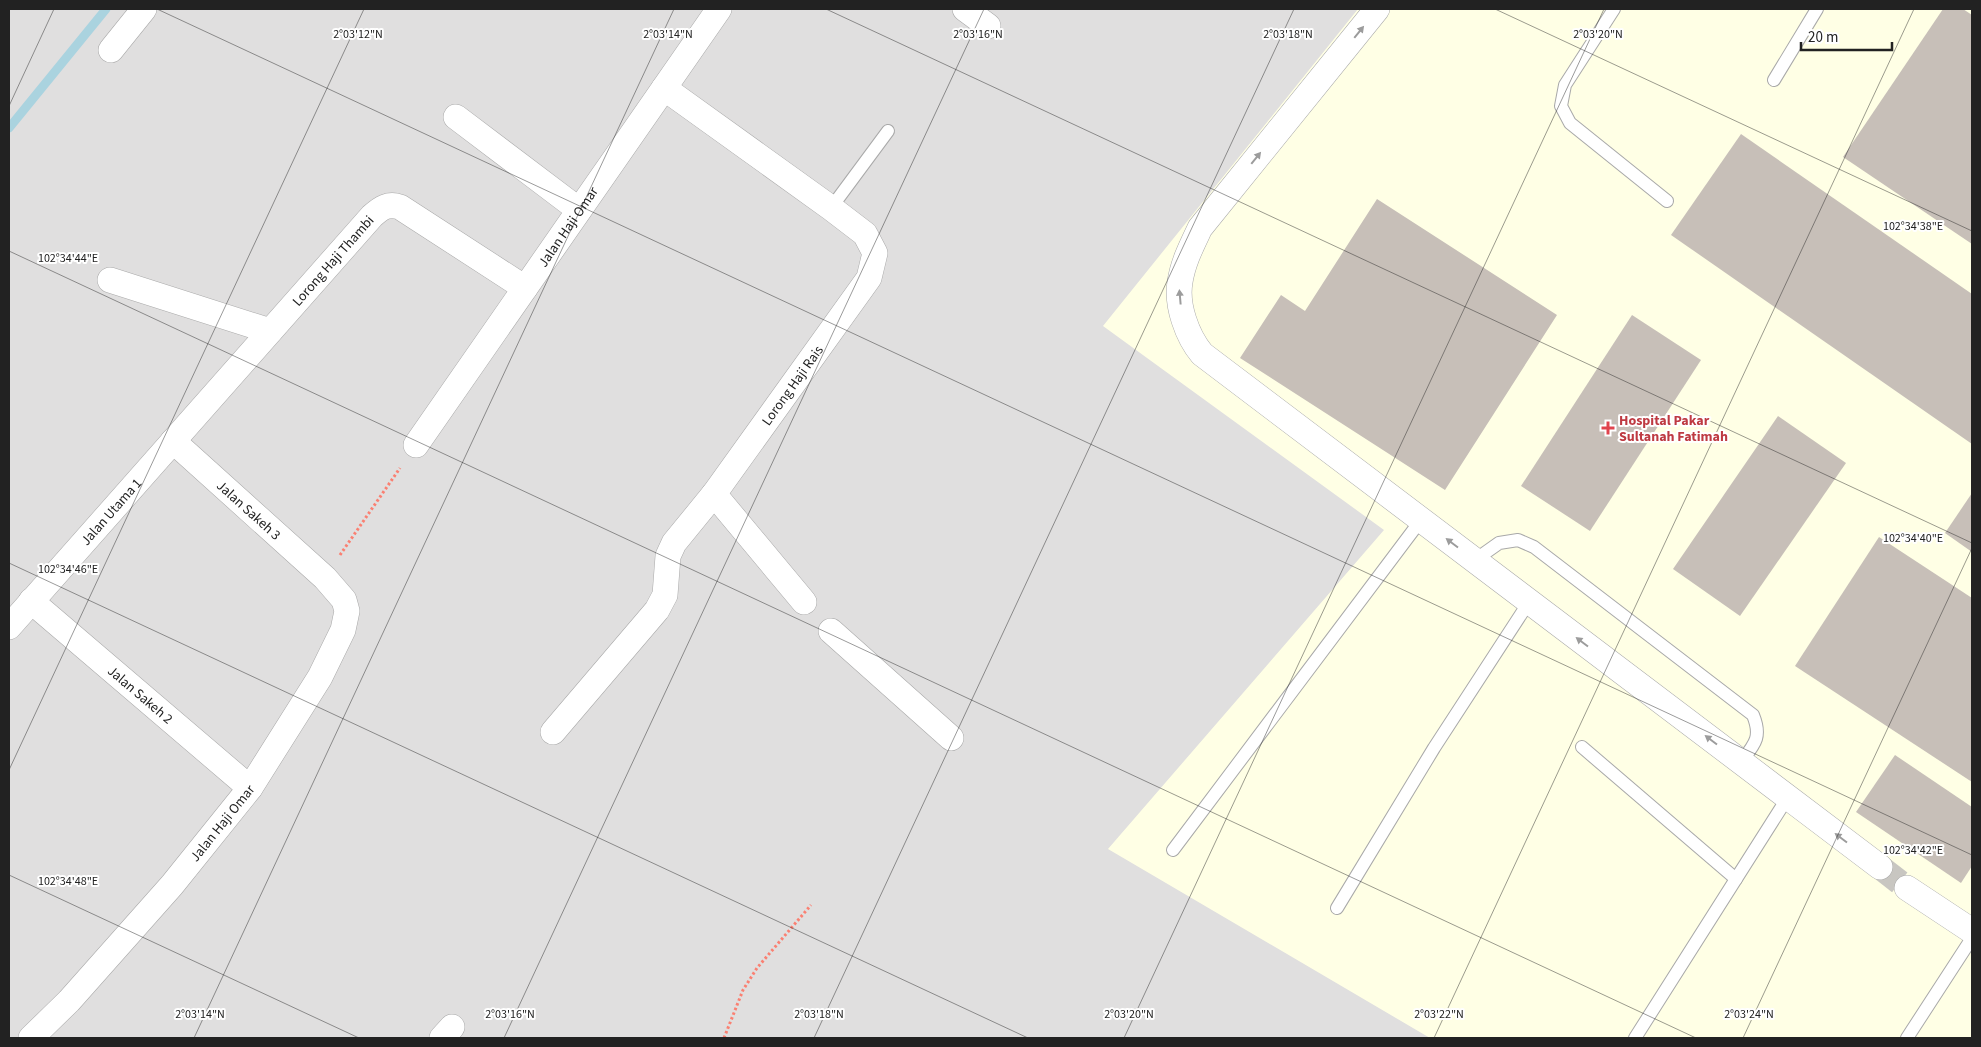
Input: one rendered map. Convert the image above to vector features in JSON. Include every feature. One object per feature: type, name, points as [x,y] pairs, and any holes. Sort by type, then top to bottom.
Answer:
[{"type":"street","points":[[111,50],[144,9]]},
{"type":"street","name":"Jalan Haji Omar","points":[[416,445],[719,9]]},
{"type":"street","points":[[965,9],[988,26]]},
{"type":"street","points":[[1377,9],[1200,228],[1187,255],[1179,283],[1181,309],[1193,344],[1202,354],[1880,867]]},
{"type":"street","name":"Lorong Haji Rais","points":[[553,732],[657,610],[665,595],[668,556],[674,543],[714,494],[869,278],[875,253],[864,234],[831,208],[664,88]]},
{"type":"street","points":[[456,117],[580,210]]},
{"type":"street","name":"Lorong Haji Thambi","points":[[173,441],[372,216],[383,207],[392,204],[400,207],[525,288]]},
{"type":"street","points":[[110,280],[270,331]]},
{"type":"street","name":"Jalan Sakeh 3","points":[[173,441],[325,578]]},
{"type":"street","name":"Jalan Utama 1","points":[[9,627],[173,441]]},
{"type":"street","points":[[714,494],[804,602]]},
{"type":"street","name":"Jalan Haji Omar","points":[[31,1038],[69,1001],[152,907],[250,788],[320,677],[343,630],[347,610],[344,600],[325,578]]},
{"type":"street","name":"Jalan Sakeh 2","points":[[31,601],[250,788]]},
{"type":"street","points":[[831,631],[951,738]]},
{"type":"street","points":[[1907,888],[1972,930]]},
{"type":"lane","points":[[1614,9],[1565,85],[1561,106],[1570,123],[1666,201]]},
{"type":"lane","points":[[1774,80],[1817,9]]},
{"type":"lane","points":[[831,208],[888,131]]},
{"type":"lane","points":[[1173,850],[1421,520]]},
{"type":"lane","points":[[1475,560],[1499,543],[1518,540],[1534,547],[1753,715],[1758,728],[1755,744],[1741,762]]},
{"type":"lane","points":[[1337,908],[1434,748],[1529,602]]},
{"type":"lane","points":[[1582,747],[1736,879]]},
{"type":"lane","points":[[1635,1038],[1788,798]]},
{"type":"lane","points":[[1907,1038],[1972,938]]},
{"type":"path","points":[[325,578],[343,549],[416,445]]},
{"type":"path","points":[[724,1038],[743,990],[757,968],[811,905]]},
{"type":"shaded area","points":[[9,9],[1972,9],[1972,1038],[9,1038]]},
{"type":"shaded area","name":"Hospital Pakar Sultanah Fatimah","points":[[1358,9],[1972,9],[1972,1038],[1430,1038],[1108,849],[1384,530],[1103,326]]},
{"type":"building","points":[[1943,9],[1963,9],[1972,15],[1972,244],[1843,157]]},
{"type":"building","points":[[1741,134],[1972,294],[1972,444],[1671,235]]},
{"type":"building","points":[[1377,199],[1557,315],[1445,490],[1240,358],[1281,295],[1305,311]]},
{"type":"building","points":[[1632,315],[1701,360],[1590,531],[1521,486]]},
{"type":"building","points":[[1778,416],[1846,463],[1740,616],[1673,569]]},
{"type":"building","points":[[1972,493],[1972,552],[1945,533]]},
{"type":"building","points":[[1879,537],[1972,598],[1972,782],[1795,666]]},
{"type":"building","points":[[1895,755],[1972,807],[1972,866],[1961,883],[1856,812]]},
{"type":"waterway","points":[[9,128],[106,9]]},
{"type":"tunnel","points":[[1880,867],[1907,888]]},
{"type":"place","name":"Hospital Pakar Sultanah Fatimah","points":[[1608,428]]}]
